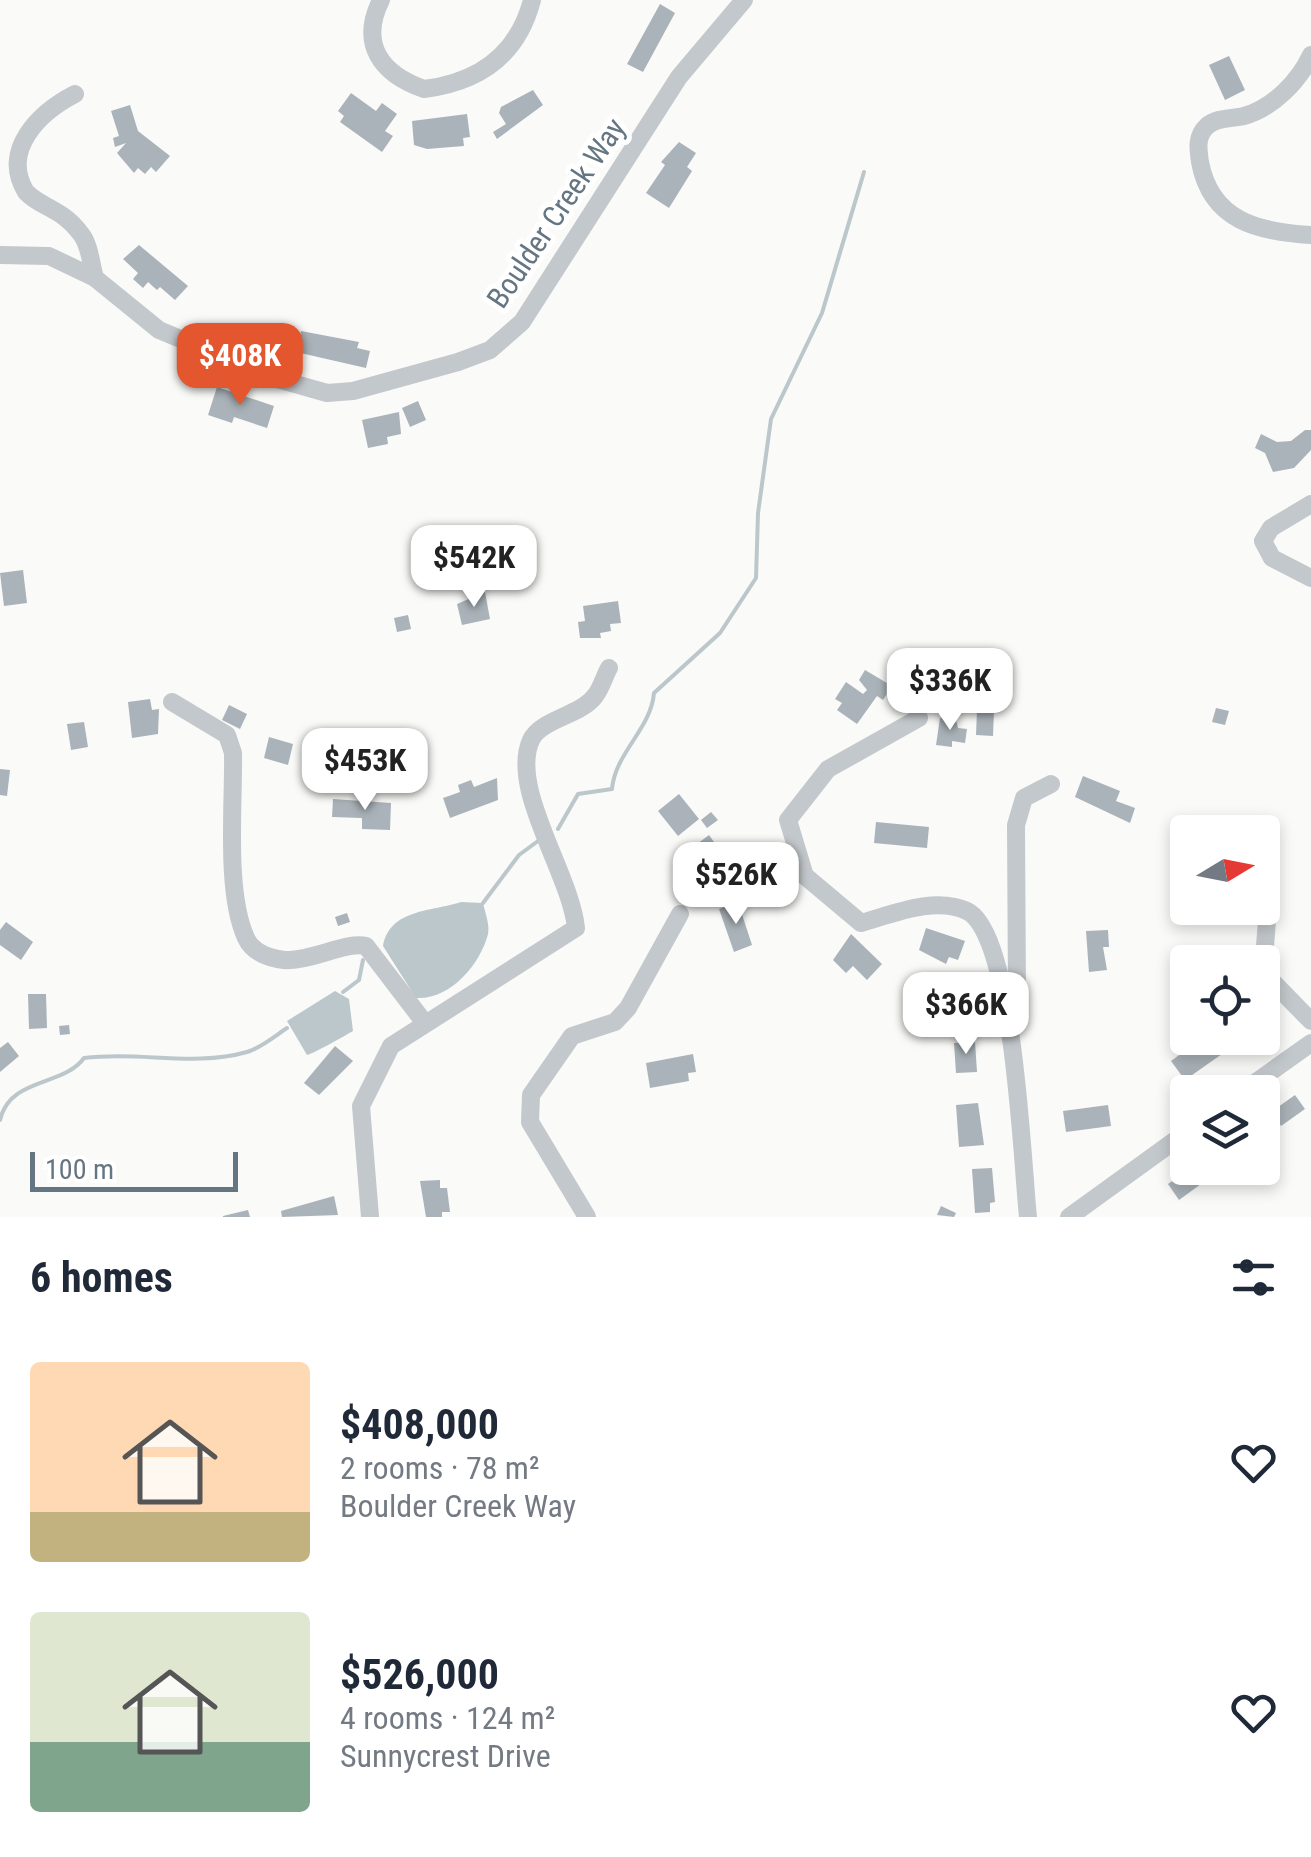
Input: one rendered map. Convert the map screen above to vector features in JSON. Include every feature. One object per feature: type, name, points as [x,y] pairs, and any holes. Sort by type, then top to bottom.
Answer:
[{"type":"street","points":[[381,0],[372,18],[373,48],[384,69],[424,89],[474,73],[508,52],[521,36],[532,0]]},
{"type":"street","name":"Boulder Creek Way","points":[[0,255],[49,256],[95,278],[159,330],[274,378],[327,393],[354,391],[490,350],[522,322],[679,77],[744,0]]},
{"type":"street","points":[[1311,55],[1284,92],[1256,112],[1214,122],[1203,131],[1198,146],[1206,183],[1228,215],[1258,229],[1311,235]]},
{"type":"street","points":[[75,94],[24,128],[11,153],[14,175],[28,195],[58,208],[84,237],[95,278]]},
{"type":"street","points":[[1311,504],[1271,528],[1264,541],[1272,558],[1311,578]]},
{"type":"street","points":[[370,1217],[361,1136],[363,1099],[391,1046],[576,928],[563,871],[530,789],[528,755],[538,731],[595,697],[609,668]]},
{"type":"street","points":[[172,702],[227,735],[233,754],[235,876],[247,940],[258,954],[280,960],[310,960],[356,944],[366,946],[424,1022]]},
{"type":"street","points":[[919,718],[828,768],[788,820],[805,876],[861,923],[925,906],[972,914],[992,942],[1010,1019],[1028,1217]]},
{"type":"street","points":[[1010,1019],[1018,979],[1016,825],[1024,798],[1052,784]]},
{"type":"street","points":[[587,1217],[530,1122],[531,1094],[572,1036],[616,1022],[628,1008],[680,914]]},
{"type":"street","points":[[1267,925],[1263,972],[1311,1021]]},
{"type":"street","points":[[1266,1075],[1311,1043]]},
{"type":"street","points":[[1069,1217],[1170,1144]]},
{"type":"shaded area","points":[[461,902],[483,903],[488,923],[484,946],[471,968],[452,987],[416,998],[383,946],[387,934],[403,918]]},
{"type":"shaded area","points":[[335,991],[349,999],[353,1031],[307,1055],[287,1021]]},
{"type":"building","points":[[660,4],[675,13],[643,72],[627,64]]},
{"type":"building","points":[[1229,56],[1245,90],[1225,100],[1209,65]]},
{"type":"building","points":[[533,90],[543,105],[497,139],[493,132],[506,124],[499,113],[501,107]]},
{"type":"building","points":[[351,93],[376,111],[382,103],[397,114],[385,131],[393,136],[382,152],[340,122],[344,116],[338,111]]},
{"type":"building","points":[[130,105],[138,131],[170,156],[156,172],[151,167],[145,174],[138,168],[134,173],[117,153],[126,143],[115,147],[113,138],[119,136],[111,111]]},
{"type":"building","points":[[467,114],[470,137],[463,138],[464,146],[427,149],[414,145],[412,121]]},
{"type":"building","points":[[679,142],[696,153],[687,167],[692,171],[669,208],[646,193],[665,165],[661,162]]},
{"type":"building","points":[[139,245],[188,286],[175,300],[160,287],[157,290],[148,282],[143,288],[133,279],[138,273],[123,259]]},
{"type":"building","points":[[301,331],[359,342],[357,348],[370,351],[366,368],[296,352]]},
{"type":"building","points":[[217,387],[274,406],[267,428],[234,417],[232,423],[208,415]]},
{"type":"building","points":[[418,401],[426,420],[410,427],[402,408]]},
{"type":"building","points":[[399,412],[401,434],[387,437],[388,444],[368,448],[362,420]]},
{"type":"building","points":[[1311,430],[1311,450],[1294,468],[1273,472],[1265,453],[1255,448],[1261,434],[1277,442],[1291,441]]},
{"type":"building","points":[[23,570],[27,603],[4,606],[0,573]]},
{"type":"building","points":[[485,592],[490,619],[462,625],[457,604]]},
{"type":"building","points":[[618,601],[621,623],[610,624],[611,631],[600,633],[601,638],[580,638],[578,622],[585,621],[583,606]]},
{"type":"building","points":[[408,615],[411,629],[397,632],[394,618]]},
{"type":"building","points":[[865,670],[892,686],[883,700],[877,696],[857,724],[837,710],[842,703],[835,699],[846,682],[863,694],[867,690],[859,680]]},
{"type":"building","points":[[150,699],[152,710],[159,709],[158,734],[132,738],[128,702]]},
{"type":"building","points":[[229,705],[247,714],[240,729],[222,720]]},
{"type":"building","points":[[1216,708],[1229,711],[1225,725],[1212,722]]},
{"type":"building","points":[[977,710],[994,711],[993,736],[976,735]]},
{"type":"building","points":[[940,718],[956,720],[958,728],[967,729],[965,743],[952,741],[952,747],[936,745]]},
{"type":"building","points":[[84,722],[88,747],[71,750],[67,724]]},
{"type":"building","points":[[269,737],[293,744],[288,765],[264,758]]},
{"type":"building","points":[[0,769],[10,770],[7,796],[0,795]]},
{"type":"building","points":[[1083,776],[1120,791],[1116,801],[1135,808],[1130,823],[1075,797]]},
{"type":"building","points":[[497,778],[498,800],[450,818],[443,798],[460,792],[458,785],[471,780],[474,787]]},
{"type":"building","points":[[679,794],[699,819],[678,836],[658,811]]},
{"type":"building","points":[[333,799],[391,803],[390,830],[362,829],[362,818],[332,817]]},
{"type":"building","points":[[711,812],[718,820],[707,828],[701,820]]},
{"type":"building","points":[[876,822],[929,827],[927,848],[874,843]]},
{"type":"building","points":[[709,835],[719,849],[703,861],[693,847]]},
{"type":"building","points":[[738,902],[752,945],[734,952],[719,909]]},
{"type":"building","points":[[347,913],[350,922],[338,926],[335,917]]},
{"type":"building","points":[[6,922],[33,942],[21,960],[0,945],[0,930]]},
{"type":"building","points":[[926,928],[965,941],[958,960],[949,957],[946,964],[919,950]]},
{"type":"building","points":[[1108,930],[1109,947],[1103,947],[1107,970],[1089,972],[1086,931]]},
{"type":"building","points":[[851,934],[882,964],[867,980],[853,966],[846,973],[833,960]]},
{"type":"building","points":[[971,988],[973,1018],[954,1022],[948,993]]},
{"type":"building","points":[[28,994],[46,994],[47,1028],[29,1029]]},
{"type":"building","points":[[69,1025],[70,1034],[60,1035],[59,1026]]},
{"type":"building","points":[[8,1042],[19,1056],[0,1072],[0,1048]]},
{"type":"building","points":[[975,1042],[977,1072],[956,1073],[954,1043]]},
{"type":"building","points":[[335,1046],[353,1061],[319,1095],[304,1083]]},
{"type":"building","points":[[693,1054],[696,1072],[688,1073],[689,1081],[650,1088],[646,1063]]},
{"type":"building","points":[[1179,1055],[1221,1055],[1192,1075],[1181,1075],[1171,1061]]},
{"type":"building","points":[[1295,1095],[1305,1109],[1281,1126],[1280,1106]]},
{"type":"building","points":[[978,1103],[984,1145],[959,1147],[956,1105]]},
{"type":"building","points":[[1108,1105],[1111,1126],[1066,1132],[1063,1111]]},
{"type":"building","points":[[992,1168],[995,1202],[990,1203],[990,1212],[975,1213],[972,1169]]},
{"type":"building","points":[[440,1180],[440,1188],[447,1188],[450,1212],[442,1212],[442,1217],[426,1217],[420,1181]]},
{"type":"building","points":[[1170,1183],[1200,1185],[1179,1200]]},
{"type":"building","points":[[334,1196],[338,1215],[282,1217],[281,1211]]},
{"type":"building","points":[[941,1206],[956,1213],[954,1217],[937,1215]]},
{"type":"building","points":[[248,1210],[250,1217],[223,1217],[223,1216]]},
{"type":"waterway","points":[[558,829],[578,794],[612,789],[619,764],[647,718],[654,693],[720,633],[756,578],[758,513],[771,419],[822,313],[864,172]]},
{"type":"waterway","points":[[483,903],[519,855],[538,841]]},
{"type":"waterway","points":[[343,992],[359,980],[363,960]]},
{"type":"waterway","points":[[0,1120],[14,1096],[63,1074],[84,1058],[227,1056],[257,1048],[287,1028]]}]
